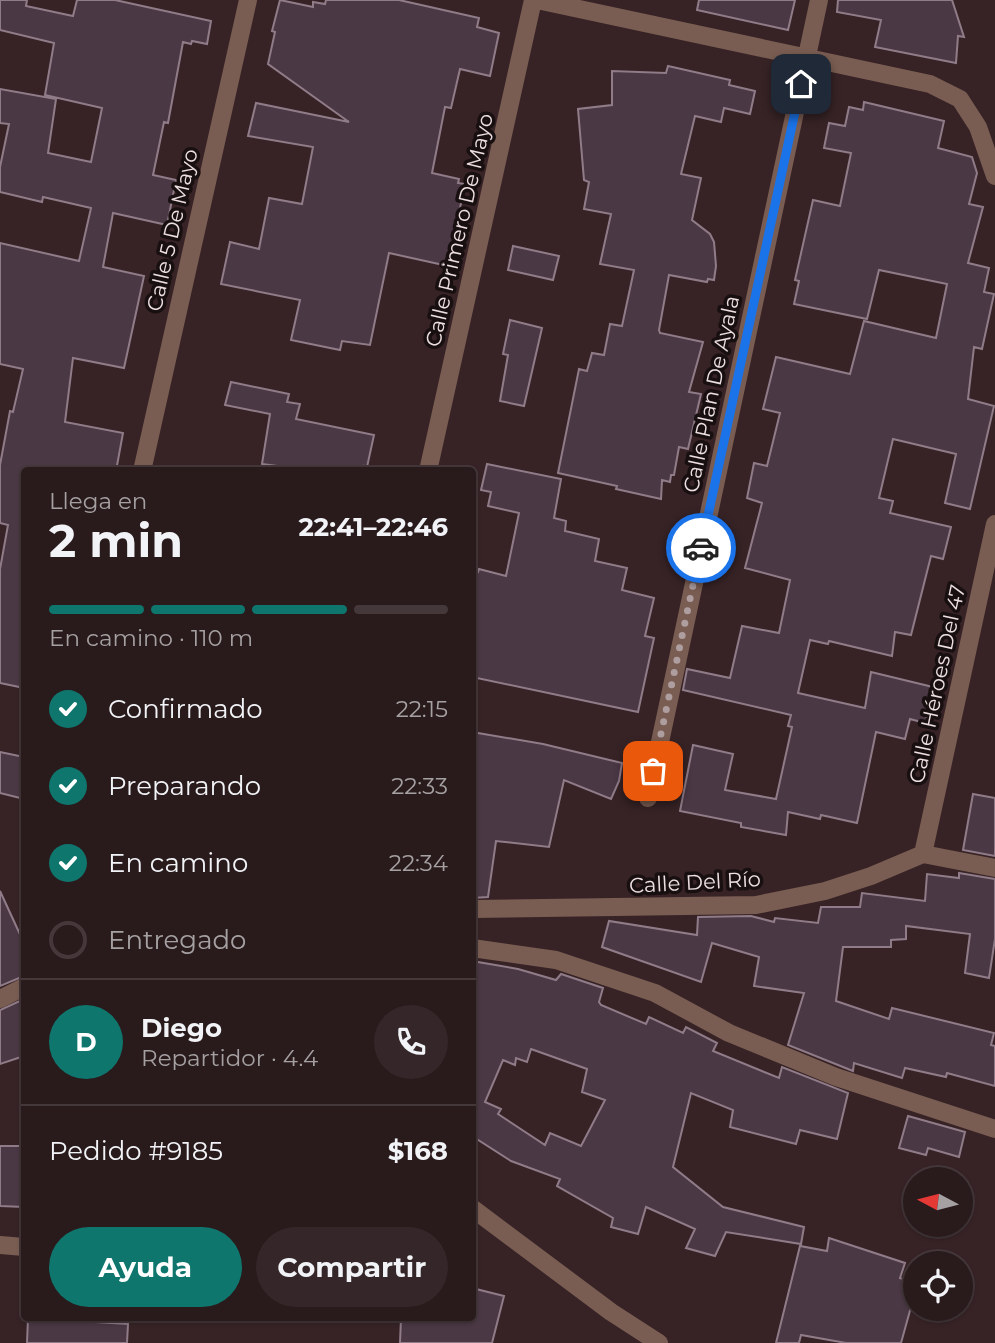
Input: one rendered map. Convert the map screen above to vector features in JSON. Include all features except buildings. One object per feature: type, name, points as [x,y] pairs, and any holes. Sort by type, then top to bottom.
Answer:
[{"type":"street","name":"Calle 5 De Mayo","points":[[143,467],[248,0]]},
{"type":"street","points":[[535,0],[930,84],[960,99],[978,127],[995,176]]},
{"type":"street","name":"Calle Primero De Mayo","points":[[430,467],[535,0]]},
{"type":"street","name":"Calle Plan De Ayala","points":[[648,798],[819,0]]},
{"type":"street","name":"Calle Héroes Del 47","points":[[923,854],[995,524]]},
{"type":"street","points":[[923,854],[995,868]]},
{"type":"street","name":"Calle Del Río","points":[[476,909],[756,905],[825,891],[871,876],[923,854]]},
{"type":"street","points":[[476,949],[556,960],[655,993],[729,1033],[836,1077],[995,1129]]},
{"type":"street","points":[[0,999],[21,988]]},
{"type":"street","points":[[476,1211],[611,1312],[659,1343]]},
{"type":"street","points":[[0,1245],[21,1247]]},
{"type":"way so far","points":[[653,771],[701,548]]},
{"type":"route","points":[[701,548],[801,84]]}]
